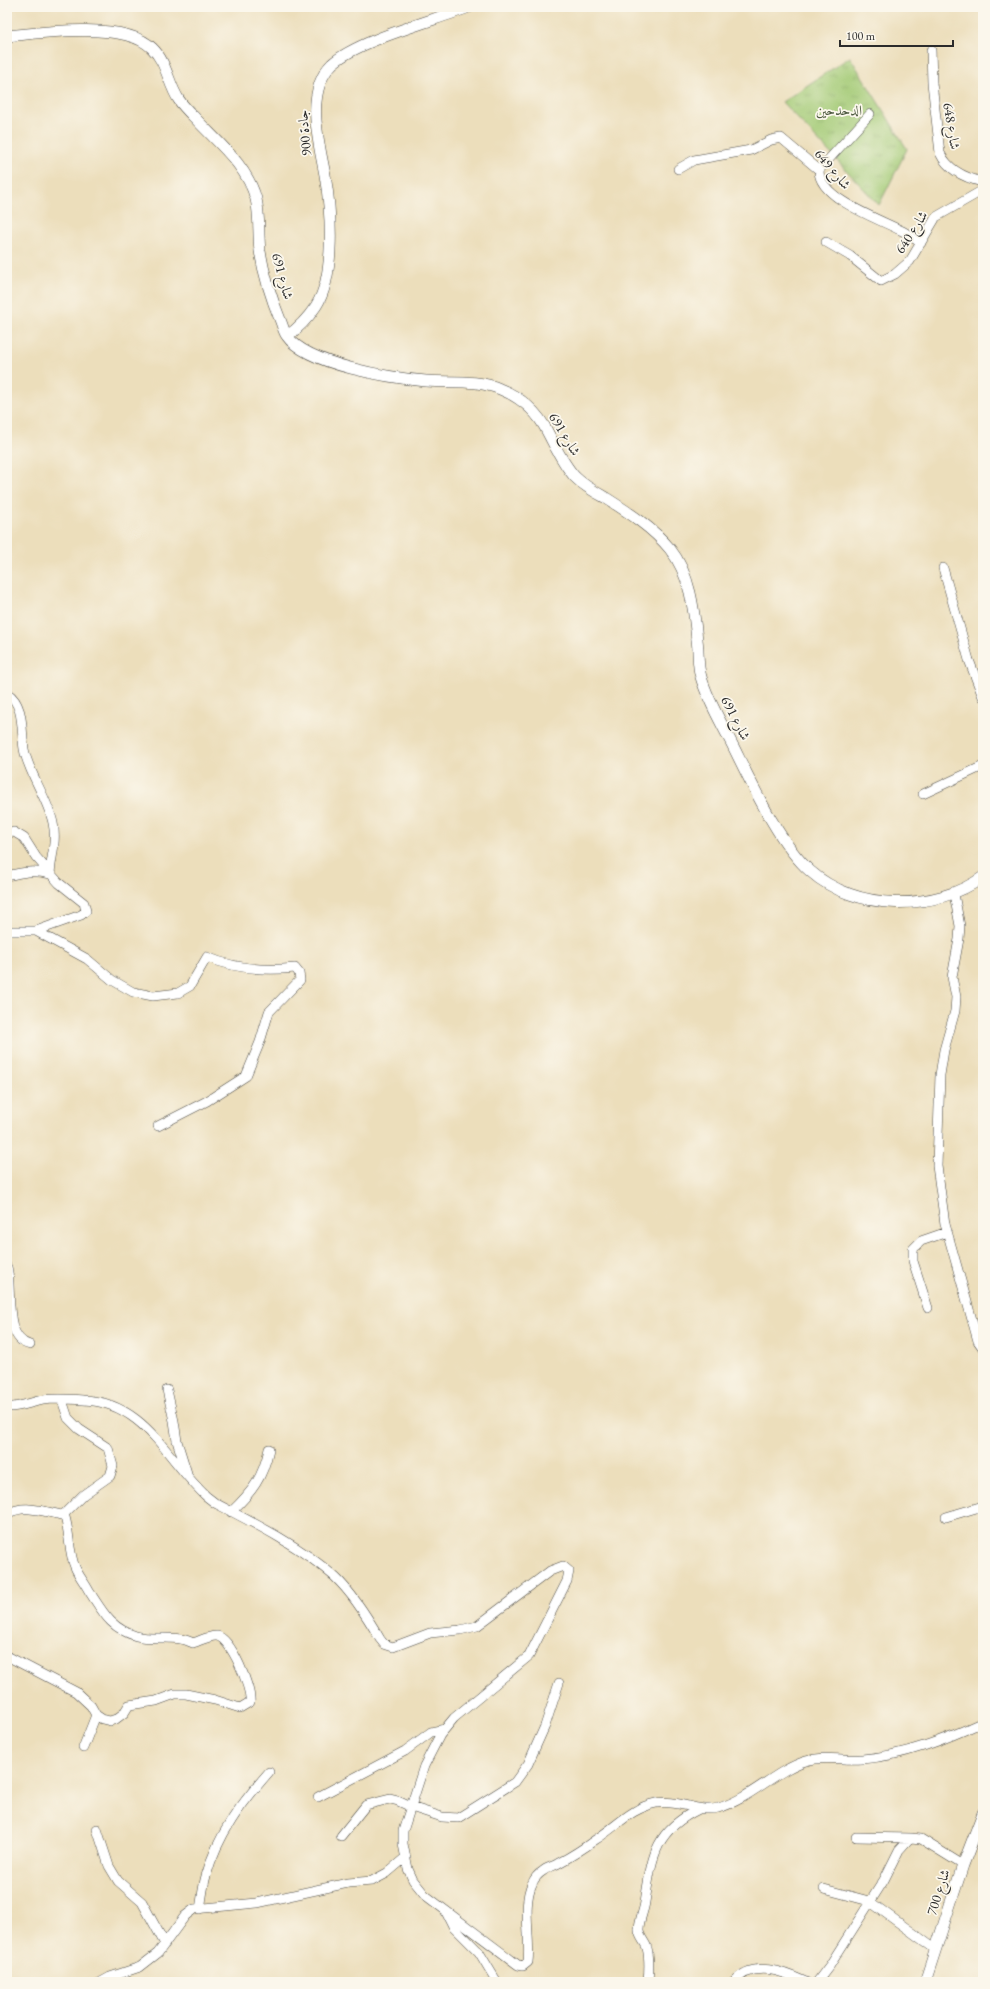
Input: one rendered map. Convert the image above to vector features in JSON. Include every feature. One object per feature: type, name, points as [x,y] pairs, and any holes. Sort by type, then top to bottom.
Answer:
[{"type":"main road","name":"جادة 900","points":[[287,336],[301,326],[317,305],[330,261],[329,207],[319,145],[316,113],[317,93],[323,78],[332,65],[343,56],[364,46],[469,7]]},
{"type":"main road","name":"شارع 691","points":[[7,36],[73,31],[110,32],[140,38],[152,47],[166,69],[179,101],[233,158],[251,187],[257,202],[260,253],[267,284],[287,336],[302,350],[324,361],[390,376],[426,381],[484,383],[518,398],[540,420],[564,463],[582,484],[624,510],[649,529],[669,548],[684,571],[694,609],[699,672],[710,702],[753,786],[779,831],[798,858],[810,871],[838,890],[862,897],[911,903],[934,900],[954,894],[983,877]]},
{"type":"main road","name":"شارع 700","points":[[925,1982],[963,1864],[983,1813]]},
{"type":"street","name":"شارع 648","points":[[931,50],[932,83],[940,152],[945,162],[954,170],[983,182]]},
{"type":"street","points":[[820,170],[870,114]]},
{"type":"street","name":"شارع 649","points":[[678,169],[694,160],[751,150],[778,137],[788,142],[820,170],[819,176],[822,181],[840,200],[905,232],[921,243]]},
{"type":"street","name":"شارع 640","points":[[826,242],[850,256],[880,281],[895,274],[916,254],[936,217],[983,190]]},
{"type":"street","points":[[943,568],[969,660],[983,697]]},
{"type":"street","points":[[7,693],[14,698],[18,706],[24,750],[53,822],[55,843],[50,874]]},
{"type":"street","points":[[923,794],[983,766]]},
{"type":"street","points":[[7,833],[14,832],[24,838],[50,874],[84,903],[86,911],[69,921],[36,931],[7,931]]},
{"type":"street","points":[[7,876],[30,871],[50,874]]},
{"type":"street","points":[[954,894],[960,926],[952,977],[956,997],[955,1011],[942,1063],[937,1131],[937,1166],[947,1232],[978,1341],[983,1348]]},
{"type":"street","points":[[36,931],[87,959],[112,980],[133,992],[153,996],[178,993],[190,986],[206,957],[222,963],[247,968],[273,970],[295,968],[299,973],[300,980],[269,1012],[260,1042],[246,1076],[207,1101],[158,1126]]},
{"type":"street","points":[[928,1308],[913,1261],[913,1249],[921,1241],[947,1232]]},
{"type":"street","points":[[7,1267],[13,1324],[18,1336],[26,1343],[30,1344]]},
{"type":"street","points":[[167,1390],[177,1441],[188,1476]]},
{"type":"street","points":[[7,1407],[45,1400],[90,1400],[126,1411],[151,1432],[206,1496],[231,1512],[280,1539],[336,1578],[355,1601],[384,1644],[393,1647],[430,1633],[460,1630],[477,1626],[550,1571],[563,1566],[569,1571],[567,1581],[529,1656],[454,1718],[445,1728],[430,1751],[403,1831],[408,1869],[417,1886],[514,1963],[523,1966],[528,1962],[527,1930],[529,1896],[531,1885],[536,1876],[545,1869],[555,1865],[597,1840],[627,1816],[646,1805],[678,1802],[699,1809],[709,1809],[726,1805],[762,1787],[793,1766],[804,1761],[817,1758],[862,1759],[897,1753],[957,1734],[983,1722]]},
{"type":"street","points":[[7,1514],[12,1511],[31,1508],[61,1515],[64,1514],[82,1495],[110,1476],[112,1466],[108,1448],[79,1430],[68,1418],[62,1400]]},
{"type":"street","points":[[231,1512],[248,1497],[256,1485],[264,1469],[269,1449]]},
{"type":"street","points":[[946,1516],[983,1506]]},
{"type":"street","points":[[7,1656],[76,1692],[91,1706],[96,1715],[110,1721],[116,1719],[124,1713],[129,1706],[175,1694],[215,1700],[240,1708],[247,1705],[251,1696],[239,1662],[220,1636],[212,1636],[193,1643],[188,1640],[166,1638],[148,1639],[123,1630],[108,1620],[74,1567],[64,1514]]},
{"type":"street","points":[[341,1836],[366,1805],[390,1799],[398,1801],[411,1808],[442,1817],[458,1818],[515,1782],[528,1764],[545,1726],[559,1683]]},
{"type":"street","points":[[83,1748],[96,1715]]},
{"type":"street","points":[[318,1797],[405,1751],[431,1732],[445,1728]]},
{"type":"street","points":[[200,1909],[206,1876],[222,1835],[241,1804],[269,1772]]},
{"type":"street","points":[[648,1982],[647,1948],[639,1929],[645,1905],[652,1861],[656,1849],[669,1829],[678,1821],[699,1809]]},
{"type":"street","points":[[97,1829],[109,1866],[118,1881],[142,1902],[165,1944]]},
{"type":"street","points":[[856,1837],[921,1839],[963,1864]]},
{"type":"street","points":[[817,1982],[830,1965],[884,1880],[899,1850],[911,1838]]},
{"type":"street","points":[[101,1982],[110,1977],[140,1966],[158,1953],[174,1928],[194,1909],[257,1903],[348,1883],[372,1880],[387,1873],[406,1857]]},
{"type":"street","points":[[824,1889],[870,1901],[935,1949]]},
{"type":"street","points":[[446,1910],[453,1926],[479,1952],[497,1982]]},
{"type":"street","points":[[734,1982],[744,1973],[755,1970],[769,1969],[782,1971],[806,1982]]},
{"type":"green space","name":"الدحدحين","points":[[850,57],[907,149],[879,205],[782,102]]}]
